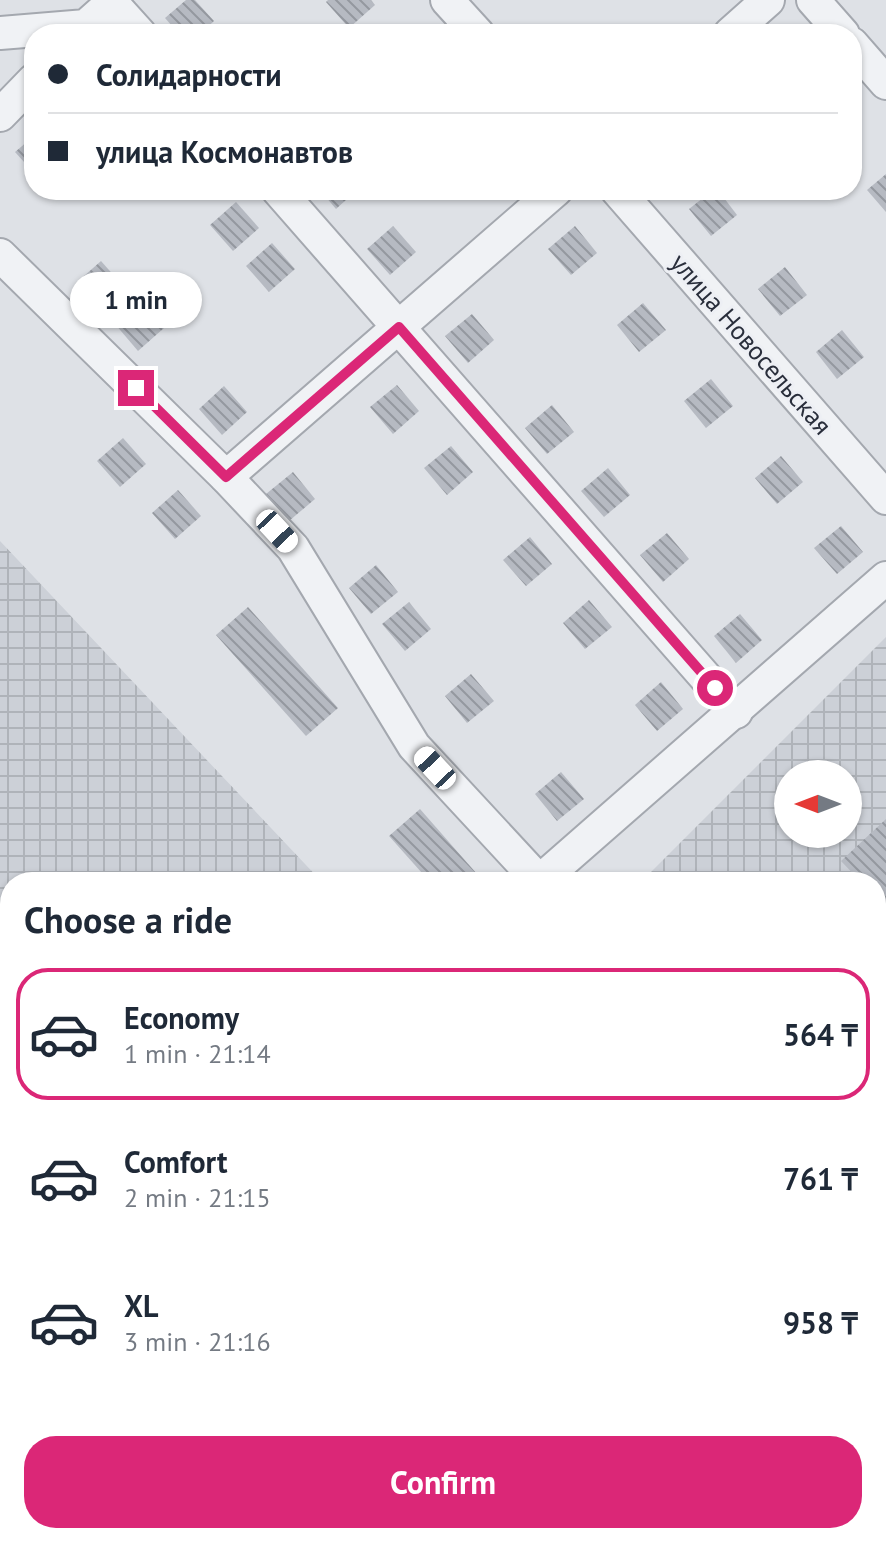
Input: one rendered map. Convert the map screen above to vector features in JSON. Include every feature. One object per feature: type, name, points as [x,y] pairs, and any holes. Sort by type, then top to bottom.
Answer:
[{"type":"street","points":[[447,0],[469,24]]},
{"type":"street","points":[[741,24],[768,0]]},
{"type":"street","points":[[813,0],[834,24]]},
{"type":"street","points":[[89,24],[114,1],[132,24]]},
{"type":"street","points":[[0,33],[24,32]]},
{"type":"street","points":[[862,55],[886,83]]},
{"type":"street","points":[[0,115],[24,90]]},
{"type":"street","points":[[287,200],[736,712]]},
{"type":"street","points":[[226,477],[545,200]]},
{"type":"street","name":"улица Новосельская","points":[[626,200],[886,498]]},
{"type":"street","points":[[0,255],[226,477],[293,548],[414,746],[532,872]]},
{"type":"street","points":[[550,872],[886,578]]},
{"type":"shaded area","points":[[0,541],[313,872],[0,872]]},
{"type":"shaded area","points":[[886,637],[886,872],[651,872]]},
{"type":"building","points":[[186,0],[195,0],[214,21],[211,24],[170,24],[165,18]]},
{"type":"building","points":[[371,0],[375,5],[354,24],[345,24],[326,2]]},
{"type":"building","points":[[24,144],[24,162],[15,152]]},
{"type":"building","points":[[886,174],[886,212],[867,190]]},
{"type":"building","points":[[328,200],[346,200],[336,209]]},
{"type":"building","points":[[700,200],[726,200],[737,215],[711,236],[689,209]]},
{"type":"building","points":[[236,202],[259,228],[233,251],[210,225]]},
{"type":"building","points":[[393,226],[416,252],[390,275],[367,249]]},
{"type":"building","points":[[575,226],[597,253],[571,275],[548,249]]},
{"type":"building","points":[[272,243],[295,269],[269,292],[246,266]]},
{"type":"building","points":[[101,261],[124,287],[98,310],[75,284]]},
{"type":"building","points":[[785,267],[807,295],[780,316],[758,289]]},
{"type":"building","points":[[141,301],[164,328],[138,351],[115,324]]},
{"type":"building","points":[[643,303],[666,330],[639,352],[617,325]]},
{"type":"building","points":[[472,314],[494,340],[468,363],[445,336]]},
{"type":"building","points":[[842,330],[864,357],[837,379],[816,352]]},
{"type":"building","points":[[711,379],[733,406],[706,428],[684,401]]},
{"type":"building","points":[[397,385],[419,411],[393,434],[370,407]]},
{"type":"building","points":[[224,386],[247,412],[222,435],[199,409]]},
{"type":"building","points":[[552,405],[574,432],[547,454],[525,428]]},
{"type":"building","points":[[123,438],[146,464],[120,487],[97,461]]},
{"type":"building","points":[[451,446],[473,472],[447,495],[424,468]]},
{"type":"building","points":[[781,456],[803,482],[777,504],[755,478]]},
{"type":"building","points":[[608,468],[630,495],[604,517],[581,491]]},
{"type":"building","points":[[293,472],[315,499],[289,521],[266,494]]},
{"type":"building","points":[[178,490],[201,516],[175,539],[152,513]]},
{"type":"building","points":[[841,526],[863,552],[837,574],[814,548]]},
{"type":"building","points":[[667,533],[689,559],[663,582],[640,555]]},
{"type":"building","points":[[530,537],[552,564],[526,586],[503,560]]},
{"type":"building","points":[[376,565],[398,592],[371,614],[349,588]]},
{"type":"building","points":[[589,600],[612,627],[585,649],[563,623]]},
{"type":"building","points":[[409,602],[431,629],[405,651],[382,624]]},
{"type":"building","points":[[248,607],[338,708],[306,736],[216,635]]},
{"type":"building","points":[[740,614],[762,640],[736,663],[714,636]]},
{"type":"building","points":[[471,674],[494,701],[467,723],[445,696]]},
{"type":"building","points":[[661,682],[683,709],[657,731],[635,705]]},
{"type":"building","points":[[561,772],[584,799],[557,821],[535,794]]},
{"type":"building","points":[[420,809],[475,872],[421,872],[389,836]]},
{"type":"building","points":[[886,819],[886,872],[851,872],[841,861],[855,848],[862,848],[862,841]]},
{"type":"route","points":[[136,388],[226,477],[399,327],[715,688]]}]
